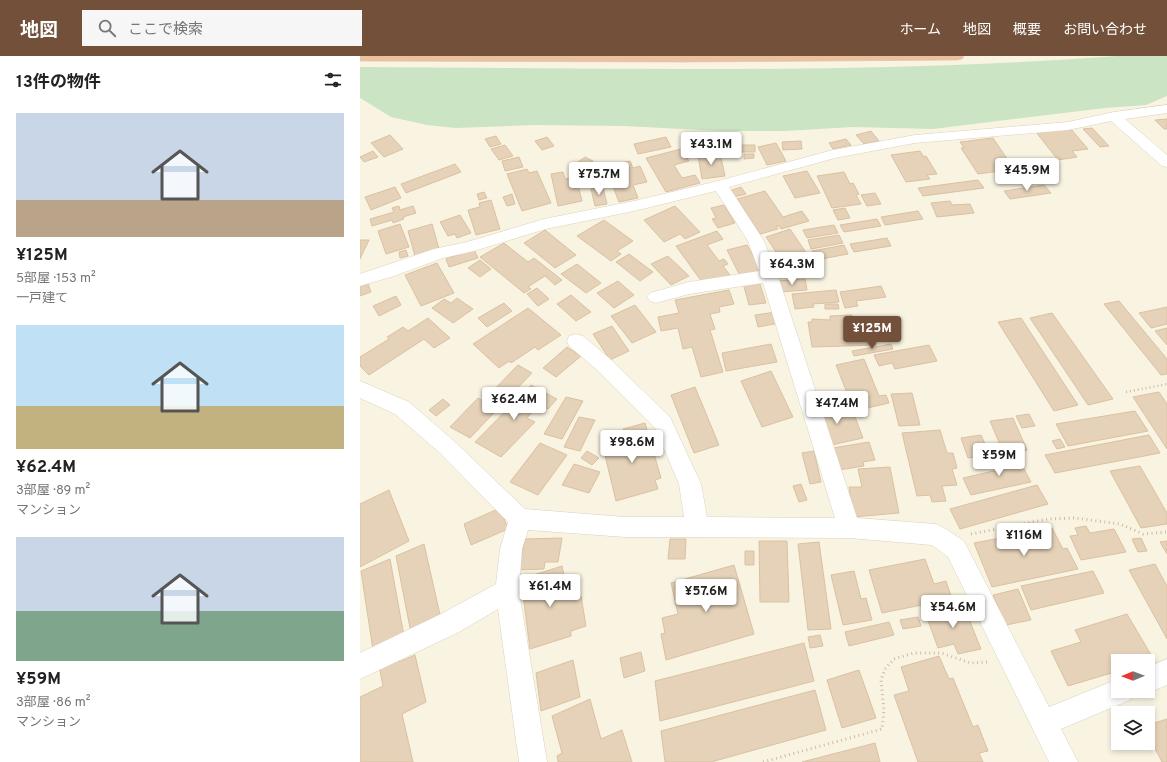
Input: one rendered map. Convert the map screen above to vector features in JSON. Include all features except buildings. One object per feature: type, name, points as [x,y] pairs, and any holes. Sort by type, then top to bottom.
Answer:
[{"type":"highway","points":[[360,57],[685,58],[957,56]]},
{"type":"street","points":[[360,280],[388,272],[440,253],[468,248],[544,224],[634,206],[720,185],[833,154],[915,139],[1068,126],[1114,116],[1167,109]]},
{"type":"street","points":[[1114,116],[1167,163]]},
{"type":"street","points":[[720,185],[756,241],[769,276],[849,528]]},
{"type":"street","points":[[656,296],[689,288],[769,276]]},
{"type":"street","points":[[576,341],[602,363],[663,423],[690,484],[697,527]]},
{"type":"street","points":[[360,389],[402,408],[447,447],[520,520],[625,527],[849,528],[936,535],[956,550],[1064,762]]},
{"type":"street","points":[[520,520],[511,549],[507,592],[533,762]]},
{"type":"street","points":[[360,666],[450,623],[507,592]]},
{"type":"street","points":[[1155,677],[1167,672]]},
{"type":"street","points":[[1043,723],[1111,695]]},
{"type":"path","points":[[1126,392],[1167,384]]},
{"type":"path","points":[[943,540],[1048,519],[1075,518],[1120,524],[1143,534],[1167,532]]},
{"type":"path","points":[[763,762],[882,729],[884,709],[881,678],[884,668],[891,660],[901,654],[920,652],[947,653],[964,662],[979,664],[1010,658]]},
{"type":"green space","points":[[1117,56],[1167,56],[1167,96],[1146,105],[1105,108],[933,129],[853,127],[785,131],[720,131],[624,126],[534,125],[456,128],[427,125],[391,117],[360,98],[360,67],[644,69],[833,68],[928,66]]}]
